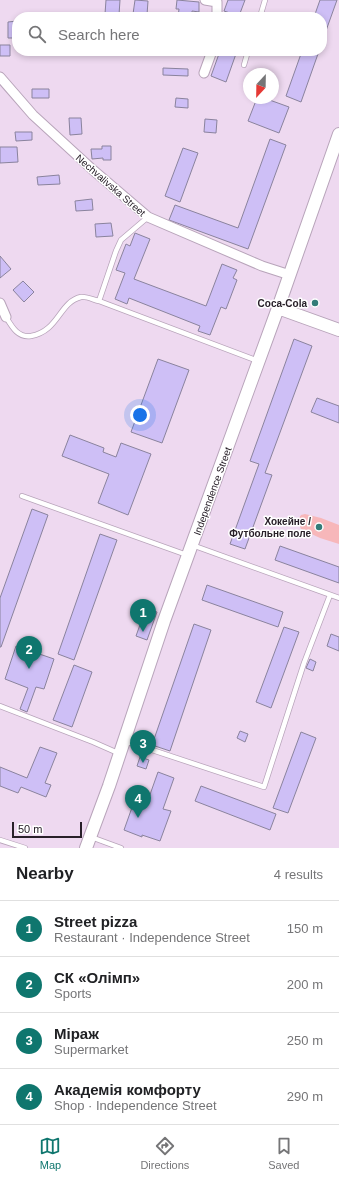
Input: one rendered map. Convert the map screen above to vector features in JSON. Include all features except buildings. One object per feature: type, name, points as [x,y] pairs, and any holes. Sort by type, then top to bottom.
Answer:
[{"type":"street","points":[[205,0],[217,2],[216,12]]},
{"type":"street","points":[[204,73],[210,56]]},
{"type":"street","name":"Nechvalivska Street","points":[[0,77],[33,115],[93,170],[148,217],[262,266],[290,275]]},
{"type":"street","name":"Independence Street","points":[[88,842],[120,754],[164,621],[290,275],[339,134]]},
{"type":"street","points":[[0,303],[6,317]]},
{"type":"street","points":[[278,308],[339,330]]},
{"type":"lane","points":[[261,12],[265,0]]},
{"type":"lane","points":[[244,65],[247,56]]},
{"type":"lane","points":[[99,301],[121,240],[148,217]]},
{"type":"lane","points":[[6,317],[13,329],[19,334],[27,336],[38,334],[48,329],[68,303],[81,297],[99,301],[258,362]]},
{"type":"lane","points":[[22,496],[339,598]]},
{"type":"lane","points":[[124,741],[264,787],[304,663],[330,595]]},
{"type":"lane","points":[[0,706],[120,754]]},
{"type":"lane","points":[[0,840],[25,848]]},
{"type":"lane","points":[[88,842],[121,848]]},
{"type":"shaded area","name":"Хокейне / Футбольне поле","points":[[305,514],[339,525],[339,544],[320,538],[301,529],[298,520],[301,515]]},
{"type":"place","name":"Coca-Cola","points":[[315,303]]},
{"type":"place","name":"Хокейне / Футбольне поле","points":[[319,527]]},
{"type":"place","name":"Street pizza","points":[[143,632]]},
{"type":"place","name":"СК «Олімп»","points":[[29,669]]},
{"type":"place","name":"Міраж","points":[[143,763]]},
{"type":"place","name":"Академія комфорту","points":[[138,818]]}]
